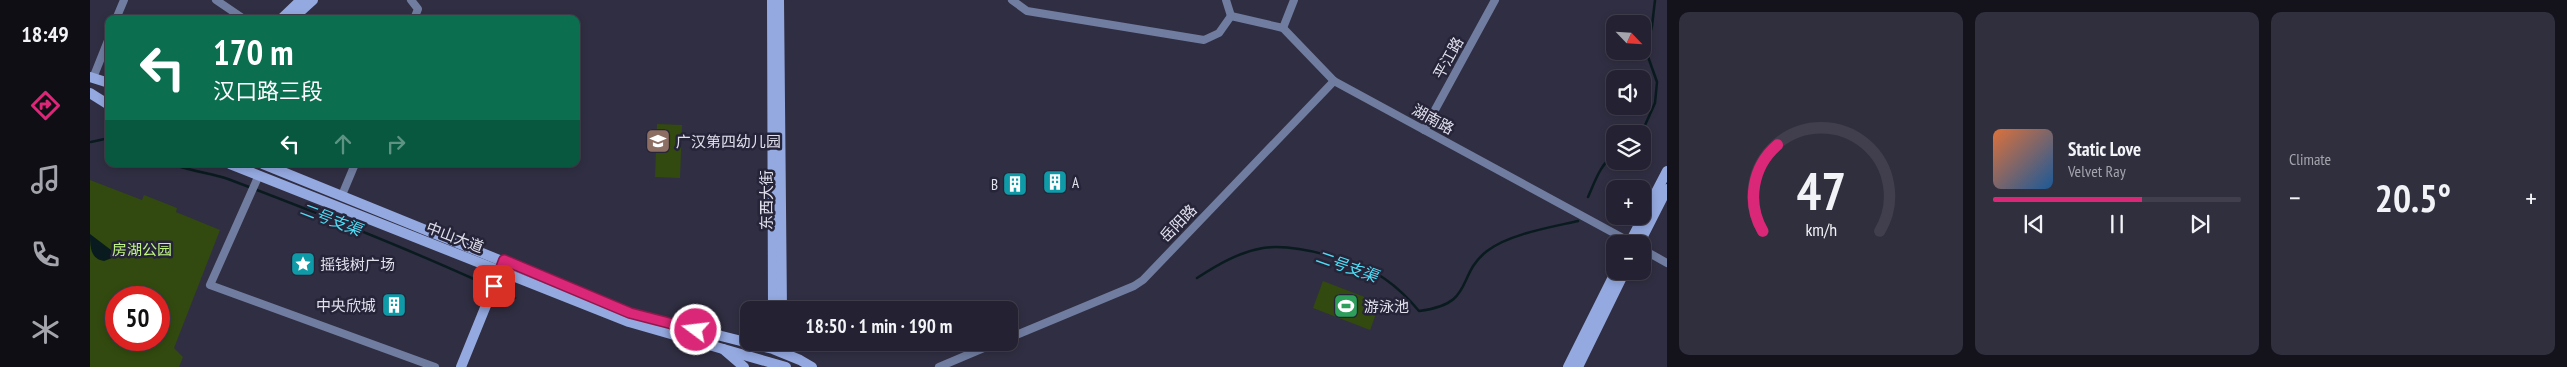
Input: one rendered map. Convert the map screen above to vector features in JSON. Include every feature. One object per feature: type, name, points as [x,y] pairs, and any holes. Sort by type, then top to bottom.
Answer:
[{"type":"main road","points":[[285,15],[301,0]]},
{"type":"main road","points":[[296,15],[313,0]]},
{"type":"main road","name":"东西大街","points":[[772,0],[773,301]]},
{"type":"main road","name":"东西大街","points":[[779,0],[782,301]]},
{"type":"main road","points":[[91,77],[105,82]]},
{"type":"main road","points":[[90,93],[105,102]]},
{"type":"main road","name":"中山大道","points":[[237,167],[630,313],[740,338]]},
{"type":"main road","name":"中山大道","points":[[270,167],[342,196],[629,322],[780,366]]},
{"type":"main road","points":[[1637,235],[1667,171]]},
{"type":"main road","points":[[1638,235],[1667,189]]},
{"type":"main road","points":[[461,367],[502,266]]},
{"type":"main road","points":[[1568,367],[1612,280]]},
{"type":"main road","points":[[1578,367],[1621,280]]},
{"type":"main road","points":[[720,347],[744,367]]},
{"type":"main road","points":[[778,351],[780,366]]},
{"type":"main road","name":"中山大道","points":[[784,351],[812,367]]},
{"type":"street","points":[[118,15],[124,0]]},
{"type":"street","points":[[216,0],[238,15]]},
{"type":"street","points":[[410,0],[418,9],[416,15]]},
{"type":"street","points":[[1012,0],[1027,11],[1204,40],[1218,33],[1231,16]]},
{"type":"street","points":[[1226,0],[1231,16]]},
{"type":"street","points":[[1231,16],[1283,28],[1294,0]]},
{"type":"street","name":"平江路","points":[[1424,130],[1495,0]]},
{"type":"street","name":"湖南路","points":[[1283,28],[1334,81],[1618,235]]},
{"type":"street","points":[[91,77],[105,47]]},
{"type":"street","name":"岳阳路","points":[[1018,334],[1134,286],[1143,280],[1334,81]]},
{"type":"street","points":[[342,196],[354,167]]},
{"type":"street","points":[[259,176],[210,285],[436,367]]},
{"type":"street","points":[[1651,254],[1667,263]]},
{"type":"street","points":[[939,367],[977,351]]},
{"type":"green space","points":[[657,124],[682,125],[680,178],[655,177]]},
{"type":"green space","name":"房湖公园","points":[[90,180],[142,200],[144,195],[177,208],[176,212],[220,230],[174,348],[183,357],[179,367],[90,367]]},
{"type":"green space","name":"游泳池","points":[[1323,281],[1380,303],[1370,330],[1313,308]]},
{"type":"shaded area","points":[[90,234],[111,250],[112,258],[104,261],[99,260],[93,255]]},
{"type":"shaded area","points":[[299,257],[305,259],[307,265],[305,271],[299,273],[293,271],[291,265],[293,259]]},
{"type":"waterway","name":"二号支渠","points":[[1645,125],[1655,103],[1657,82],[1646,51],[1652,26],[1655,0]]},
{"type":"waterway","name":"二号支渠","points":[[91,142],[105,139]]},
{"type":"waterway","name":"二号支渠","points":[[1588,197],[1595,180],[1606,163]]},
{"type":"waterway","name":"二号支渠","points":[[182,167],[228,179],[261,191],[391,243],[487,285]]},
{"type":"waterway","name":"二号支渠","points":[[1197,278],[1220,264],[1254,250],[1277,247],[1292,248],[1343,260],[1373,272],[1394,286],[1419,311],[1437,307],[1457,296],[1477,260],[1496,245],[1531,232],[1578,221]]},
{"type":"waterway","name":"二号支渠","points":[[500,291],[515,298]]},
{"type":"place","name":"广汉第四幼儿园","points":[[658,141]]},
{"type":"place","name":"A","points":[[1055,182]]},
{"type":"place","name":"B","points":[[1015,184]]},
{"type":"place","name":"摇钱树广场","points":[[303,264]]},
{"type":"place","name":"中央欣城","points":[[394,305]]},
{"type":"place","name":"游泳池","points":[[1346,306]]},
{"type":"route","points":[[494,286],[504,260],[630,313],[696,330]]}]
